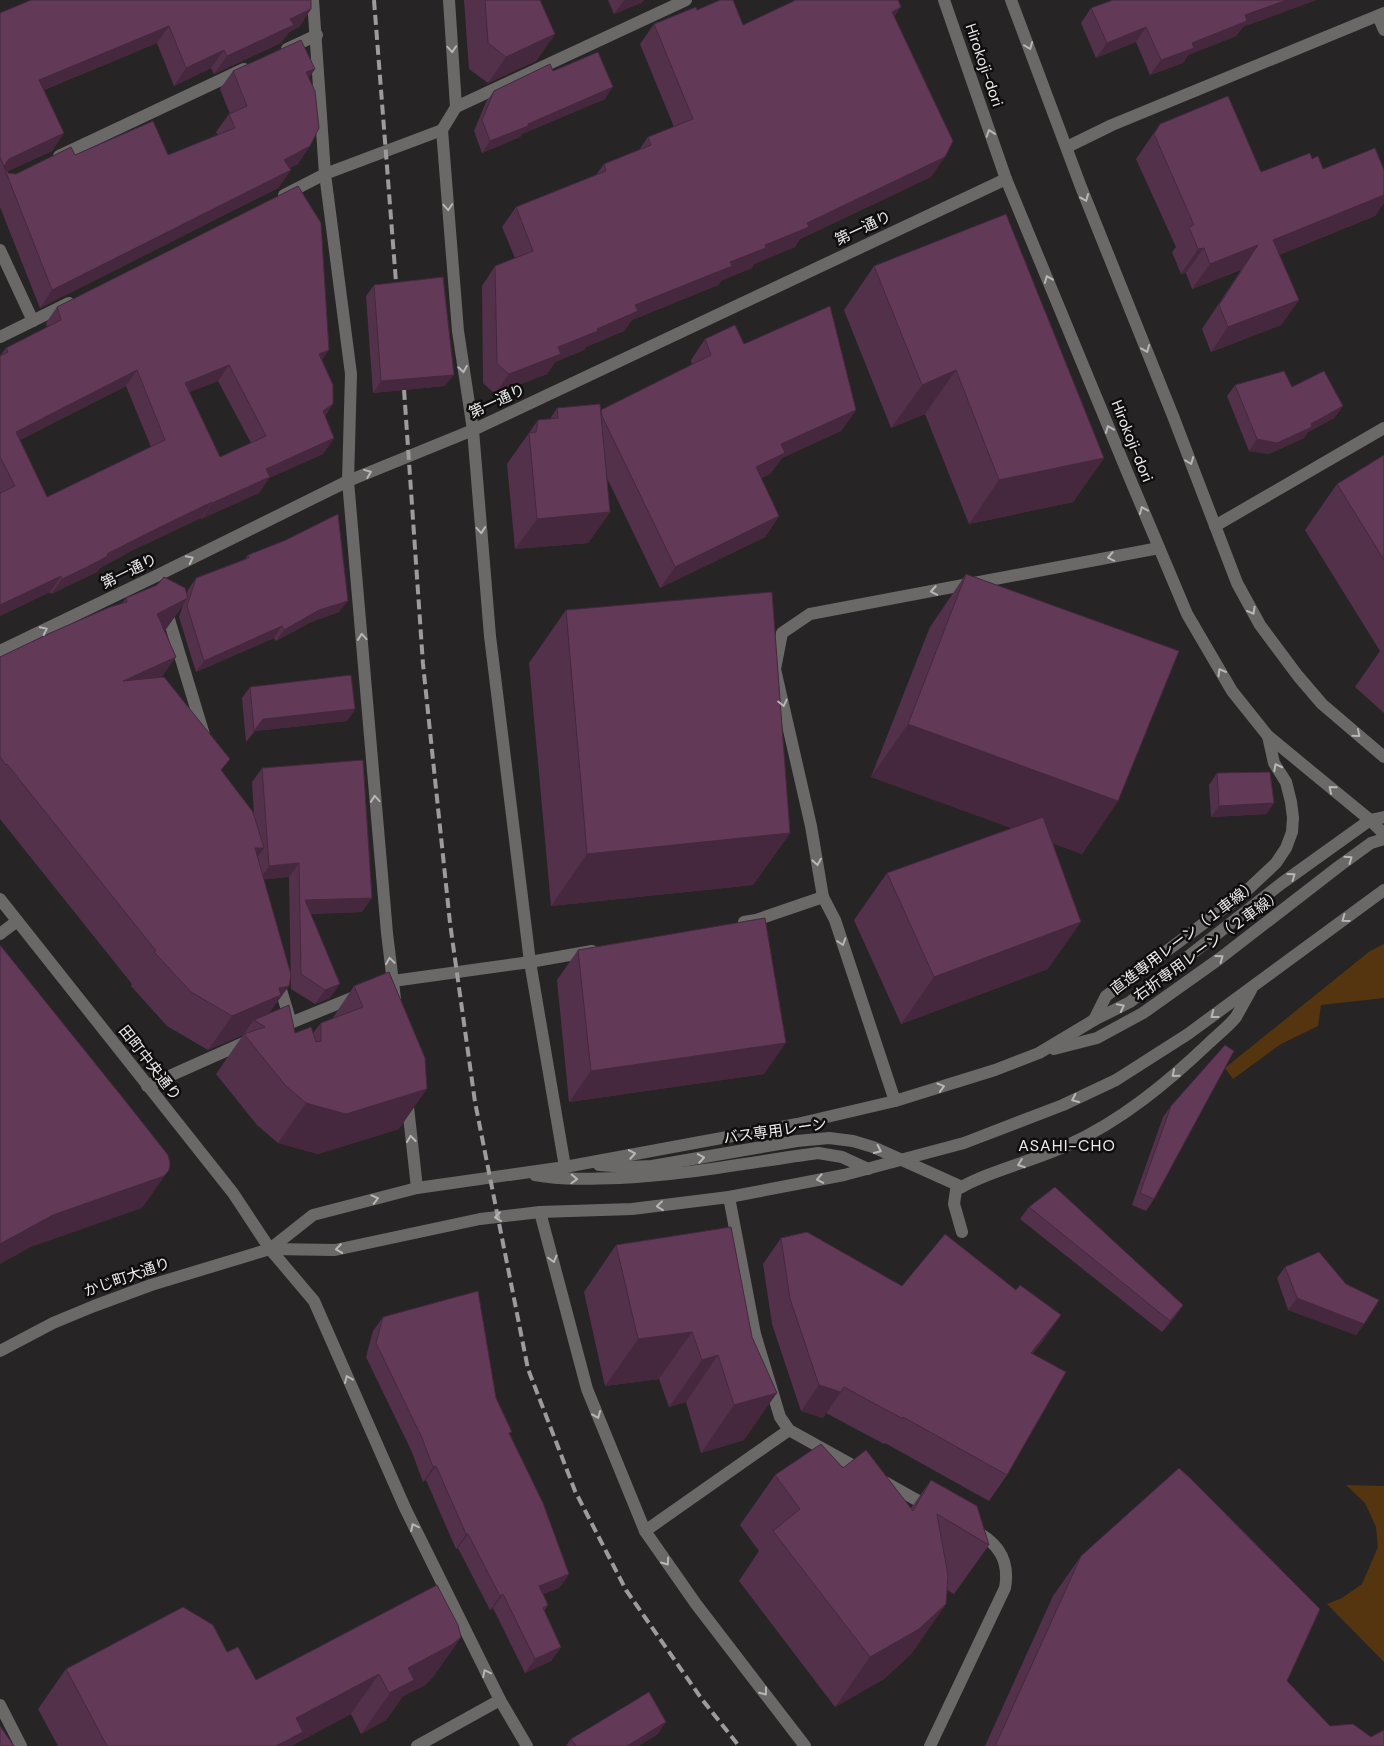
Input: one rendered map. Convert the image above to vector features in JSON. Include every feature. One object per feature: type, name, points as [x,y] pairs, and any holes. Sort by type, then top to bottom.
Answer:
[{"type":"street","points":[[314,0],[325,174],[351,374],[348,481],[387,933],[397,1011]]},
{"type":"street","points":[[449,0],[456,106],[442,130],[458,331],[473,430],[490,636],[530,962],[564,1167]]},
{"type":"street","points":[[456,106],[686,0]]},
{"type":"street","name":"Hirokoji-dori","points":[[944,0],[1006,179],[1187,614],[1227,682],[1268,736],[1370,820],[1384,834]]},
{"type":"street","points":[[1011,0],[1081,187],[1237,583],[1260,626],[1298,676],[1322,704],[1384,757]]},
{"type":"street","points":[[1067,147],[1112,125],[1381,15],[1384,30]]},
{"type":"street","points":[[271,56],[317,35]]},
{"type":"street","points":[[45,163],[253,65]]},
{"type":"street","points":[[272,201],[325,174],[442,130]]},
{"type":"street","name":"第一通り","points":[[0,651],[159,586],[348,481],[473,430],[1006,179]]},
{"type":"street","points":[[0,250],[33,322]]},
{"type":"street","points":[[0,337],[77,299]]},
{"type":"street","points":[[1215,526],[1384,428]]},
{"type":"street","points":[[895,1101],[835,920],[823,897],[811,826],[775,669],[782,633],[810,614],[1159,548]]},
{"type":"street","points":[[159,586],[208,747]]},
{"type":"street","points":[[1094,1020],[1106,996],[1242,895],[1276,863],[1286,848],[1292,832],[1291,802],[1286,782],[1274,763],[1268,736]]},
{"type":"street","points":[[1370,820],[1384,817]]},
{"type":"street","name":"直進専用レーン（１車線）","points":[[270,1249],[313,1215],[417,1188],[564,1167],[797,1124],[895,1101],[995,1070],[1039,1053],[1094,1020],[1130,1002],[1282,884],[1370,820]]},
{"type":"street","name":"右折専用レーン（２車線）","points":[[1039,1053],[1097,1038],[1143,1013],[1234,948],[1371,843],[1384,839]]},
{"type":"street","points":[[270,1249],[335,1250],[480,1219],[540,1212],[632,1209],[729,1197],[868,1169],[964,1143],[1063,1105],[1116,1080],[1188,1034],[1384,890]]},
{"type":"street","points":[[728,925],[756,920],[823,897]]},
{"type":"street","name":"田町中央通り","points":[[0,899],[233,1193],[270,1249],[314,1300],[404,1508],[500,1700],[527,1746]]},
{"type":"street","points":[[0,934],[17,921]]},
{"type":"street","points":[[147,1086],[291,1023],[393,982],[530,962],[605,948]]},
{"type":"street","points":[[274,966],[291,1023]]},
{"type":"street","points":[[962,1232],[954,1204],[956,1190],[980,1178],[1069,1145],[1099,1129],[1130,1108],[1179,1071],[1235,1018],[1253,986]]},
{"type":"street","points":[[406,1090],[417,1188]]},
{"type":"street","name":"バス専用レーン","points":[[584,1163],[628,1167],[652,1166],[797,1141],[829,1138],[853,1141],[873,1147],[900,1161],[962,1187]]},
{"type":"street","points":[[525,1173],[549,1178],[658,1177],[818,1153],[842,1157],[868,1169]]},
{"type":"street","points":[[729,1197],[755,1334],[780,1417],[789,1430],[943,1514]]},
{"type":"street","points":[[540,1212],[587,1389],[645,1531],[696,1604],[805,1746]]},
{"type":"street","name":"かじ町大通り","points":[[0,1351],[53,1323],[94,1306],[151,1285],[270,1249]]},
{"type":"street","points":[[645,1531],[789,1430]]},
{"type":"street","points":[[930,1746],[1004,1588],[1007,1576],[1000,1552],[994,1543],[960,1523]]},
{"type":"street","points":[[417,1746],[500,1700]]},
{"type":"street","points":[[0,1705],[21,1746]]},
{"type":"shaded area","points":[[1384,944],[1384,998],[1321,1005],[1318,1026],[1281,1044],[1233,1079],[1225,1068],[1370,951]]},
{"type":"shaded area","points":[[1346,1485],[1384,1486],[1384,1662],[1327,1604],[1342,1598],[1362,1584],[1378,1547],[1376,1527],[1365,1503]]},
{"type":"building","points":[[31,0],[311,0],[311,9],[290,19],[294,25],[227,56],[224,50],[186,68],[169,26],[39,80],[64,133],[9,159],[4,166],[8,173],[16,174],[71,147],[75,155],[153,121],[168,155],[235,128],[229,114],[247,106],[233,71],[301,40],[315,69],[306,72],[315,91],[319,128],[310,146],[284,160],[291,170],[52,290],[0,157],[0,13]]},
{"type":"building","points":[[485,0],[540,0],[555,34],[506,57],[488,43]]},
{"type":"building","points":[[720,0],[733,0],[743,25],[796,0],[898,0],[901,7],[892,12],[953,141],[945,157],[807,223],[809,227],[765,245],[766,248],[730,262],[732,266],[635,305],[638,311],[597,329],[598,331],[558,347],[561,354],[509,374],[497,364],[495,266],[533,251],[516,207],[606,171],[604,164],[651,145],[648,137],[693,119],[654,24],[696,7],[697,10]]},
{"type":"building","points":[[1113,0],[1287,0],[1245,15],[1247,21],[1192,43],[1194,48],[1161,60],[1146,27],[1107,43],[1091,8]]},
{"type":"building","points":[[598,52],[613,87],[528,124],[528,126],[490,141],[482,120],[494,91],[550,64],[553,71]]},
{"type":"building","points":[[1228,96],[1261,172],[1310,153],[1312,159],[1318,156],[1323,169],[1375,148],[1384,170],[1384,195],[1273,240],[1299,300],[1228,327],[1219,305],[1258,245],[1210,264],[1204,248],[1198,249],[1189,227],[1194,225],[1154,134],[1160,124]]},
{"type":"building","points":[[298,186],[321,223],[329,350],[319,354],[333,385],[333,404],[323,411],[334,438],[266,469],[270,477],[212,502],[144,535],[62,579],[61,576],[0,605],[0,493],[15,486],[0,457],[0,356],[8,352],[6,348],[61,320],[57,307]],"holes":[[[229,365],[266,436],[220,457],[185,383]],[[137,370],[165,440],[47,497],[16,432]]]},
{"type":"building","points":[[1006,214],[1104,458],[999,480],[956,370],[922,385],[874,266]]},
{"type":"building","points":[[443,277],[454,375],[381,381],[374,285]]},
{"type":"building","points":[[830,306],[856,410],[781,444],[785,453],[756,467],[779,516],[675,567],[602,416],[601,410],[711,355],[705,339],[735,325],[744,344]]},
{"type":"building","points":[[1284,371],[1292,387],[1324,371],[1343,406],[1311,424],[1312,427],[1277,443],[1257,439],[1235,385]]},
{"type":"building","points":[[600,404],[610,512],[537,519],[529,433],[536,432],[538,420],[558,418],[557,408]]},
{"type":"building","points":[[1384,455],[1384,560],[1337,484]]},
{"type":"building","points":[[338,514],[348,601],[319,610],[284,630],[282,626],[204,661],[187,606],[196,578],[249,558],[248,555],[286,540]]},
{"type":"building","points":[[966,574],[1179,651],[1118,801],[908,724]]},
{"type":"building","points":[[164,577],[185,588],[188,598],[157,614],[176,657],[123,681],[164,677],[230,759],[221,770],[253,812],[264,848],[255,848],[291,975],[289,986],[279,988],[281,995],[232,1016],[191,992],[154,952],[156,951],[0,757],[0,657],[110,607],[127,602],[126,598],[157,585]]},
{"type":"building","points":[[772,592],[790,833],[587,854],[566,610]]},
{"type":"building","points":[[351,675],[355,709],[263,719],[254,731],[250,687]]},
{"type":"building","points":[[363,760],[372,898],[305,900],[340,984],[325,990],[301,974],[299,863],[269,866],[262,768]]},
{"type":"building","points":[[1270,772],[1274,803],[1219,806],[1217,773]]},
{"type":"building","points":[[1043,817],[1081,922],[934,977],[887,873]]},
{"type":"building","points":[[765,918],[786,1043],[591,1071],[578,950]]},
{"type":"building","points":[[0,945],[168,1155],[170,1163],[169,1170],[164,1176],[53,1215],[0,1244]]},
{"type":"building","points":[[389,972],[425,1058],[427,1089],[346,1114],[306,1103],[285,1085],[244,1034],[265,1027],[254,1020],[289,1005],[295,1033],[311,1027],[316,1042],[321,1041],[321,1023],[363,1007],[354,986]]},
{"type":"building","points":[[1225,1045],[1234,1051],[1154,1199],[1140,1193],[1171,1106]]},
{"type":"building","points":[[1055,1187],[1183,1305],[1170,1321],[1029,1207]]},
{"type":"building","points":[[731,1227],[752,1337],[777,1393],[734,1405],[718,1355],[702,1360],[692,1332],[638,1339],[616,1245]]},
{"type":"building","points":[[807,1232],[902,1286],[945,1234],[1016,1290],[1020,1285],[1061,1315],[1031,1353],[1066,1372],[1007,1475],[903,1417],[903,1419],[844,1387],[841,1392],[819,1385],[790,1299],[781,1238]]},
{"type":"building","points":[[1319,1252],[1346,1284],[1379,1300],[1364,1324],[1297,1298],[1285,1267]]},
{"type":"building","points":[[478,1291],[496,1398],[512,1432],[509,1433],[543,1503],[569,1574],[539,1586],[548,1605],[543,1608],[561,1647],[535,1659],[503,1594],[500,1596],[468,1534],[466,1534],[436,1466],[433,1467],[422,1438],[376,1343],[383,1317]]},
{"type":"building","points":[[821,1444],[843,1468],[866,1450],[913,1511],[931,1480],[977,1506],[989,1545],[937,1514],[948,1575],[946,1604],[919,1629],[870,1657],[773,1531],[800,1509],[775,1475]]},
{"type":"building","points":[[1179,1468],[1320,1609],[1287,1681],[1330,1726],[1353,1724],[1371,1737],[1384,1730],[1384,1746],[995,1746],[1081,1556]]},
{"type":"building","points":[[437,1585],[458,1625],[461,1637],[453,1644],[408,1668],[414,1680],[389,1693],[379,1674],[296,1718],[303,1732],[276,1746],[107,1746],[66,1669],[183,1607],[213,1625],[227,1652],[238,1647],[256,1680]]},
{"type":"building","points":[[649,1692],[666,1722],[627,1746],[576,1746],[571,1739]]},
{"type":"building","points":[[0,1726],[14,1746],[0,1746]]},
{"type":"railway","points":[[374,0],[397,295]]},
{"type":"railway","points":[[403,375],[423,664],[450,923],[475,1102],[528,1369],[575,1491],[626,1590],[701,1698],[739,1746]]},
{"type":"district","name":"ASAHI-CHO","points":[[1067,1145]]}]
